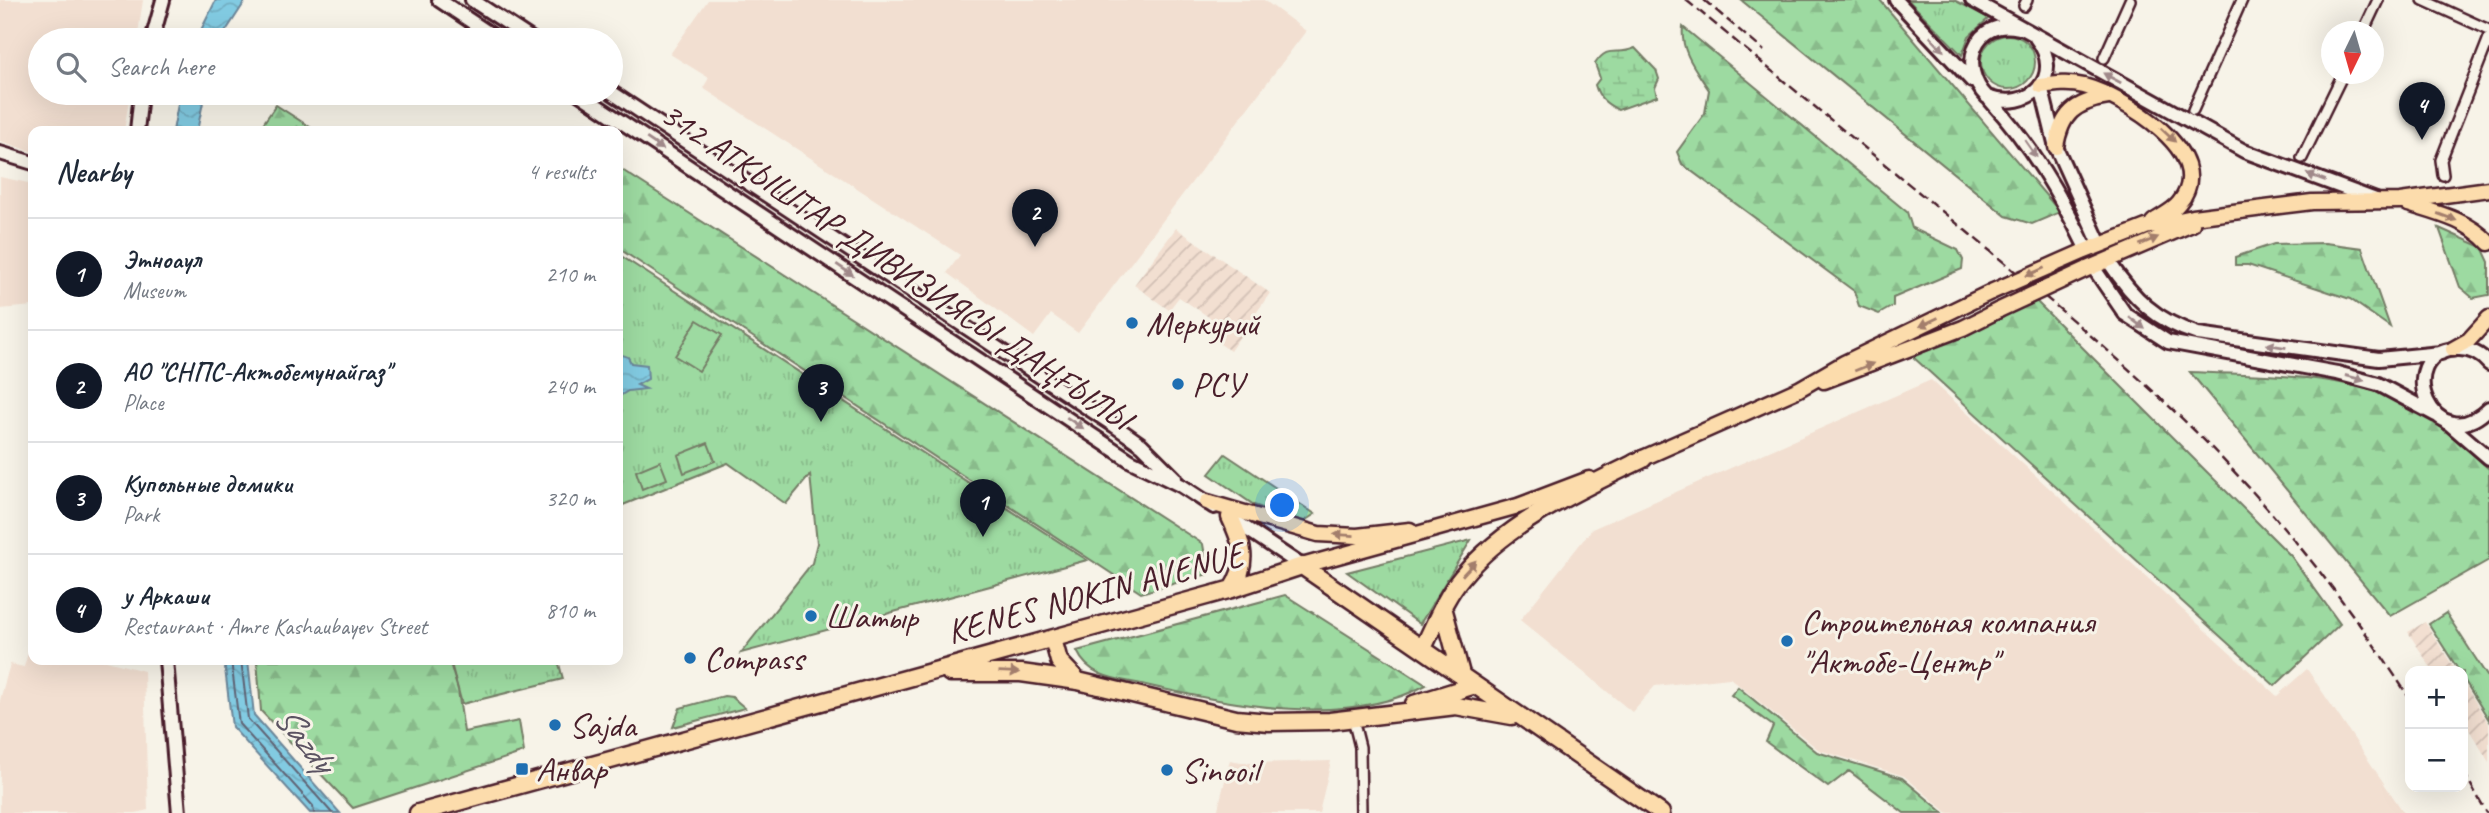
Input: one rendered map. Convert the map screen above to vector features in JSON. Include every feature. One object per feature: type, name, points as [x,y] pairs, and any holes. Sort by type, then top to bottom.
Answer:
[{"type":"highway","points":[[1423,648],[1460,579],[1483,552],[1520,526],[1643,459]]},
{"type":"highway","points":[[1230,517],[1245,554],[1244,566],[1232,589]]},
{"type":"highway","name":"KENES NOKIN AVENUE","points":[[418,813],[638,750],[1053,639],[1232,589],[1303,566]]},
{"type":"highway","name":"312 АТҚЫШТАР ДИВИЗИЯСЫ ДАҢҒЫЛЫ","points":[[1303,566],[1461,674],[1518,717],[1661,813]]},
{"type":"highway","points":[[1443,607],[1461,674]]},
{"type":"highway","points":[[1053,639],[1059,661],[1078,681]]},
{"type":"highway","points":[[916,675],[1021,673],[1078,681],[1236,719],[1280,722],[1353,719],[1456,706],[1518,717]]},
{"type":"highway","points":[[1392,713],[1475,685]]},
{"type":"main road","points":[[155,28],[163,0]]},
{"type":"main road","points":[[439,0],[481,28]]},
{"type":"main road","points":[[472,0],[515,28]]},
{"type":"main road","points":[[1896,0],[2019,132],[2047,172],[2083,251]]},
{"type":"main road","points":[[1972,0],[2244,151],[2380,201]]},
{"type":"main road","points":[[2099,243],[2056,147],[2041,86],[2047,68],[2046,56],[2029,32],[2000,27],[1979,39],[1970,63],[1983,92],[2014,102],[2026,98],[2041,86],[2062,83],[2081,85],[2108,97],[2159,127],[2179,145],[2186,162],[2187,182],[2182,201],[2146,226]]},
{"type":"main road","points":[[2056,147],[2059,127],[2068,113],[2079,104],[2108,97]]},
{"type":"main road","name":"312 АТҚЫШТАР ДИВИЗИЯСЫ ДАҢҒЫЛЫ","points":[[623,100],[1142,445],[1182,486]]},
{"type":"main road","points":[[138,126],[140,105]]},
{"type":"main road","name":"312 АТҚЫШТАР ДИВИЗИЯСЫ ДАҢҒЫЛЫ","points":[[596,105],[1131,461],[1182,486],[1303,566]]},
{"type":"main road","points":[[0,153],[28,161]]},
{"type":"main road","points":[[1303,566],[1518,506],[1643,459],[1799,389],[1844,363],[1991,292],[2146,226],[2241,209],[2312,202],[2400,201],[2489,189]]},
{"type":"main road","points":[[2400,201],[2454,219],[2479,232],[2489,243]]},
{"type":"main road","points":[[1799,389],[1850,373],[2182,228],[2241,209]]},
{"type":"main road","points":[[2109,262],[2141,304],[2174,327],[2198,334],[2379,359],[2447,351],[2477,353],[2489,364]]},
{"type":"main road","points":[[2091,270],[2125,314],[2168,342],[2337,373],[2378,384],[2441,418],[2489,458]]},
{"type":"main road","points":[[2489,318],[2469,340],[2431,361],[2422,384],[2423,395],[2441,418],[2469,422],[2489,408]]},
{"type":"main road","points":[[953,341],[964,326]]},
{"type":"main road","points":[[1051,407],[1062,391]]},
{"type":"main road","points":[[1207,502],[1318,534],[1357,536],[1460,523]]},
{"type":"main road","points":[[166,665],[179,813]]},
{"type":"street","points":[[2105,58],[2130,0]]},
{"type":"street","points":[[2193,110],[2242,0]]},
{"type":"street","points":[[2368,21],[2378,0]]},
{"type":"street","points":[[2423,0],[2489,30]]},
{"type":"street","points":[[2443,175],[2441,160],[2489,38]]},
{"type":"street","points":[[2302,158],[2338,84]]},
{"type":"street","points":[[1353,719],[1360,747],[1361,813]]},
{"type":"shaded area","points":[[0,0],[143,0],[139,28],[28,28],[28,105],[128,105],[125,126],[28,126],[28,150],[0,141]]},
{"type":"shaded area","points":[[708,0],[1264,0],[1306,31],[1078,333],[1051,314],[1034,337],[947,273],[960,255],[703,88],[709,78],[670,54]]},
{"type":"shaded area","points":[[0,177],[28,183],[28,306],[0,309]]},
{"type":"shaded area","points":[[1176,228],[1270,293],[1230,351],[1216,341],[1225,328],[1179,297],[1169,310],[1134,285]]},
{"type":"shaded area","points":[[1931,380],[2277,696],[2307,669],[2404,813],[1948,813],[1904,776],[1819,750],[1730,678],[1655,686],[1632,712],[1520,620],[1592,529]]},
{"type":"shaded area","points":[[2425,622],[2453,666],[2430,666],[2408,632]]},
{"type":"shaded area","points":[[28,652],[28,665],[122,665],[144,671],[148,810],[136,813],[0,813],[0,700],[10,664],[24,667]]},
{"type":"shaded area","points":[[2468,690],[2489,724],[2489,762],[2468,728]]},
{"type":"shaded area","points":[[1230,760],[1247,763],[1331,761],[1319,813],[1217,813]]},
{"type":"green space","points":[[1741,0],[1880,0],[2060,212],[2032,224],[2006,216]]},
{"type":"green space","points":[[1908,0],[1954,0],[1989,18],[1969,36],[1962,55]]},
{"type":"green space","points":[[1683,27],[1907,212],[1912,228],[1958,250],[1963,260],[1962,269],[1893,298],[1893,306],[1879,314],[1859,306],[1854,291],[1682,164],[1677,152],[1705,113],[1709,90],[1686,52]]},
{"type":"green space","points":[[2008,35],[2027,43],[2035,62],[2027,81],[2008,89],[1989,81],[1981,62],[1989,43]]},
{"type":"green space","points":[[1635,48],[1656,70],[1659,79],[1655,88],[1657,96],[1618,110],[1599,94],[1595,85],[1600,78],[1595,64],[1609,52]]},
{"type":"green space","points":[[276,105],[308,126],[261,126]]},
{"type":"green space","points":[[623,171],[1203,544],[1208,574],[1141,593],[623,251]]},
{"type":"green space","points":[[2439,228],[2482,247],[2489,262],[2489,295],[2473,298],[2460,287]]},
{"type":"green space","points":[[2325,243],[2362,248],[2390,327],[2350,299],[2248,265],[2235,265],[2235,257],[2274,244]]},
{"type":"green space","points":[[623,257],[1087,560],[741,653],[812,563],[817,543],[810,475],[786,504],[728,463],[623,505]]},
{"type":"green space","points":[[2036,301],[2291,556],[2340,624],[2275,686],[1913,357]]},
{"type":"green space","points":[[697,320],[722,335],[699,371],[675,356]]},
{"type":"green space","points":[[2190,372],[2276,375],[2333,381],[2388,396],[2423,414],[2489,469],[2489,560],[2390,616]]},
{"type":"green space","points":[[708,443],[715,461],[684,473],[678,455]]},
{"type":"green space","points":[[1225,454],[1315,514],[1303,522],[1254,505],[1209,474]]},
{"type":"green space","points":[[660,461],[667,479],[642,489],[636,471]]},
{"type":"green space","points":[[1471,540],[1420,624],[1347,572]]},
{"type":"green space","points":[[1285,595],[1426,685],[1395,698],[1362,706],[1290,709],[1217,700],[1108,677],[1090,668],[1077,651]]},
{"type":"green space","points":[[2446,613],[2489,679],[2489,720],[2468,686],[2468,666],[2456,666],[2429,624]]},
{"type":"green space","points":[[257,665],[450,665],[458,690],[464,732],[519,721],[524,752],[353,808],[261,711]]},
{"type":"green space","points":[[451,665],[559,665],[563,679],[462,704]]},
{"type":"green space","points":[[1738,687],[1817,752],[1902,778],[1944,813],[1904,813],[1849,771],[1828,787],[1766,742],[1773,726],[1731,695]]},
{"type":"green space","points":[[724,696],[732,697],[745,708],[673,727],[680,708]]},
{"type":"water","points":[[216,0],[246,0],[228,28],[202,28]]},
{"type":"water","points":[[178,105],[202,105],[198,126],[174,126]]},
{"type":"water","points":[[623,355],[628,357],[631,363],[647,365],[648,379],[637,385],[646,389],[623,394]]},
{"type":"water","points":[[225,665],[249,665],[254,715],[340,813],[310,813],[232,727]]},
{"type":"railway","points":[[1686,0],[2040,292],[2195,431],[2254,493],[2310,559],[2405,692]]},
{"type":"railway","points":[[1704,0],[1764,51]]},
{"type":"railway","points":[[2468,780],[2487,813]]},
{"type":"place","name":"у Аркаши","points":[[2422,140]]},
{"type":"place","name":"АО \"СНПС-Актобемунайгаз\"","points":[[1035,247]]},
{"type":"place","name":"Меркурий","points":[[1132,323]]},
{"type":"place","name":"РСУ","points":[[1178,384]]},
{"type":"place","name":"Купольные домики","points":[[821,422]]},
{"type":"place","name":"Этноаул","points":[[983,537]]},
{"type":"place","name":"Шатыр","points":[[811,616]]},
{"type":"place","name":"Строительная компания \"Актобе-Центр\"","points":[[1787,641]]},
{"type":"place","name":"Compass","points":[[690,658]]},
{"type":"place","name":"Sajda","points":[[555,725]]},
{"type":"place","name":"Анвар","points":[[522,769]]},
{"type":"place","name":"Sinooil","points":[[1167,770]]},
{"type":"water label","name":"Sazdy","points":[[305,738]]}]
